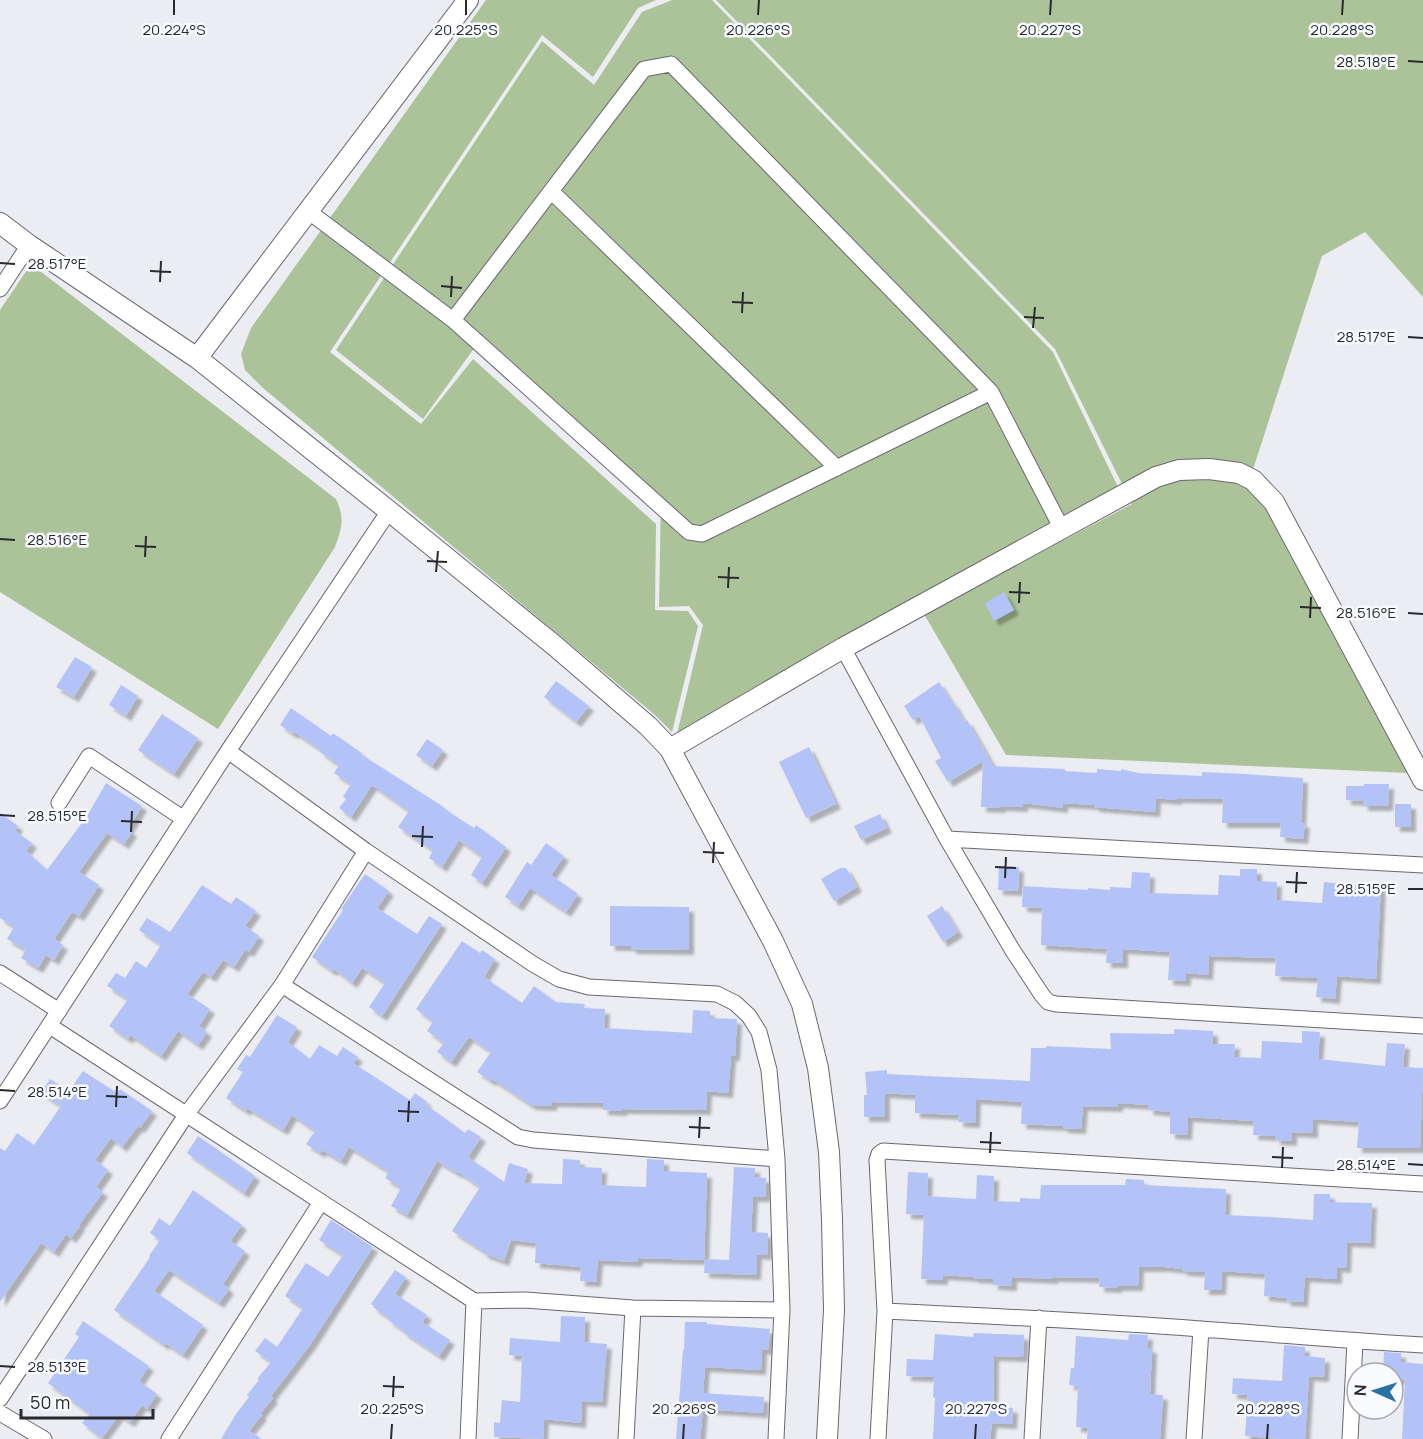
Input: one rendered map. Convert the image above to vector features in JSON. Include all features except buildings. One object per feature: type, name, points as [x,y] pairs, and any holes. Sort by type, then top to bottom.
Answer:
[{"type":"street","points":[[197,358],[468,0]]},
{"type":"street","points":[[453,320],[644,69],[670,64],[991,392],[1062,529]]},
{"type":"street","points":[[551,191],[837,468]]},
{"type":"street","points":[[308,211],[453,320],[689,532],[702,534],[991,392]]},
{"type":"street","points":[[0,223],[197,358],[555,646],[648,726],[670,749],[774,941],[802,1004],[818,1068],[829,1152],[832,1220],[834,1310],[827,1439]]},
{"type":"street","points":[[0,289],[29,245]]},
{"type":"street","points":[[670,749],[843,648],[1156,477],[1179,470],[1209,469],[1239,473],[1253,480],[1274,502],[1423,780]]},
{"type":"street","points":[[0,1101],[228,751],[389,512]]},
{"type":"street","points":[[843,648],[947,839],[1013,951],[1048,1002],[1423,1026]]},
{"type":"street","points":[[228,751],[366,851],[533,964],[559,979],[589,987],[717,994],[735,1003],[749,1016],[759,1032],[769,1070],[777,1159],[782,1310],[776,1439]]},
{"type":"street","points":[[59,803],[89,756],[184,819]]},
{"type":"street","points":[[947,839],[1423,866]]},
{"type":"street","points":[[0,1399],[186,1114],[282,985],[366,851]]},
{"type":"street","points":[[0,973],[59,1011]]},
{"type":"street","points":[[282,985],[518,1137],[532,1140],[777,1159]]},
{"type":"street","points":[[50,1026],[474,1301],[525,1300],[633,1308],[782,1310]]},
{"type":"street","points":[[879,1439],[885,1311],[877,1160],[883,1151],[1423,1184]]},
{"type":"street","points":[[169,1439],[321,1202]]},
{"type":"street","points":[[468,1439],[474,1301]]},
{"type":"street","points":[[626,1439],[633,1308]]},
{"type":"street","points":[[885,1311],[1039,1318],[1423,1345]]},
{"type":"street","points":[[1032,1439],[1039,1318]]},
{"type":"street","points":[[1194,1439],[1201,1329]]},
{"type":"street","points":[[1350,1439],[1355,1342]]},
{"type":"street","points":[[0,1413],[44,1439]]},
{"type":"green space","points":[[486,0],[656,0],[638,8],[593,77],[542,35],[330,352],[421,424],[473,359],[656,524],[655,610],[688,611],[698,626],[672,732],[655,715],[263,388],[245,370],[241,354],[251,328]]},
{"type":"green space","points":[[672,0],[712,0],[1053,352],[1118,487],[677,734],[703,625],[689,606],[659,607],[661,497],[483,336],[423,419],[336,350],[542,41],[594,85],[642,12]]},
{"type":"green space","points":[[716,0],[1423,0],[1423,297],[1365,232],[1322,256],[1247,488],[1265,507],[1408,773],[1006,755],[924,614],[1132,504],[1055,349]]},
{"type":"green space","points":[[31,264],[336,499],[339,506],[342,523],[335,547],[218,729],[0,592],[0,310]]}]
